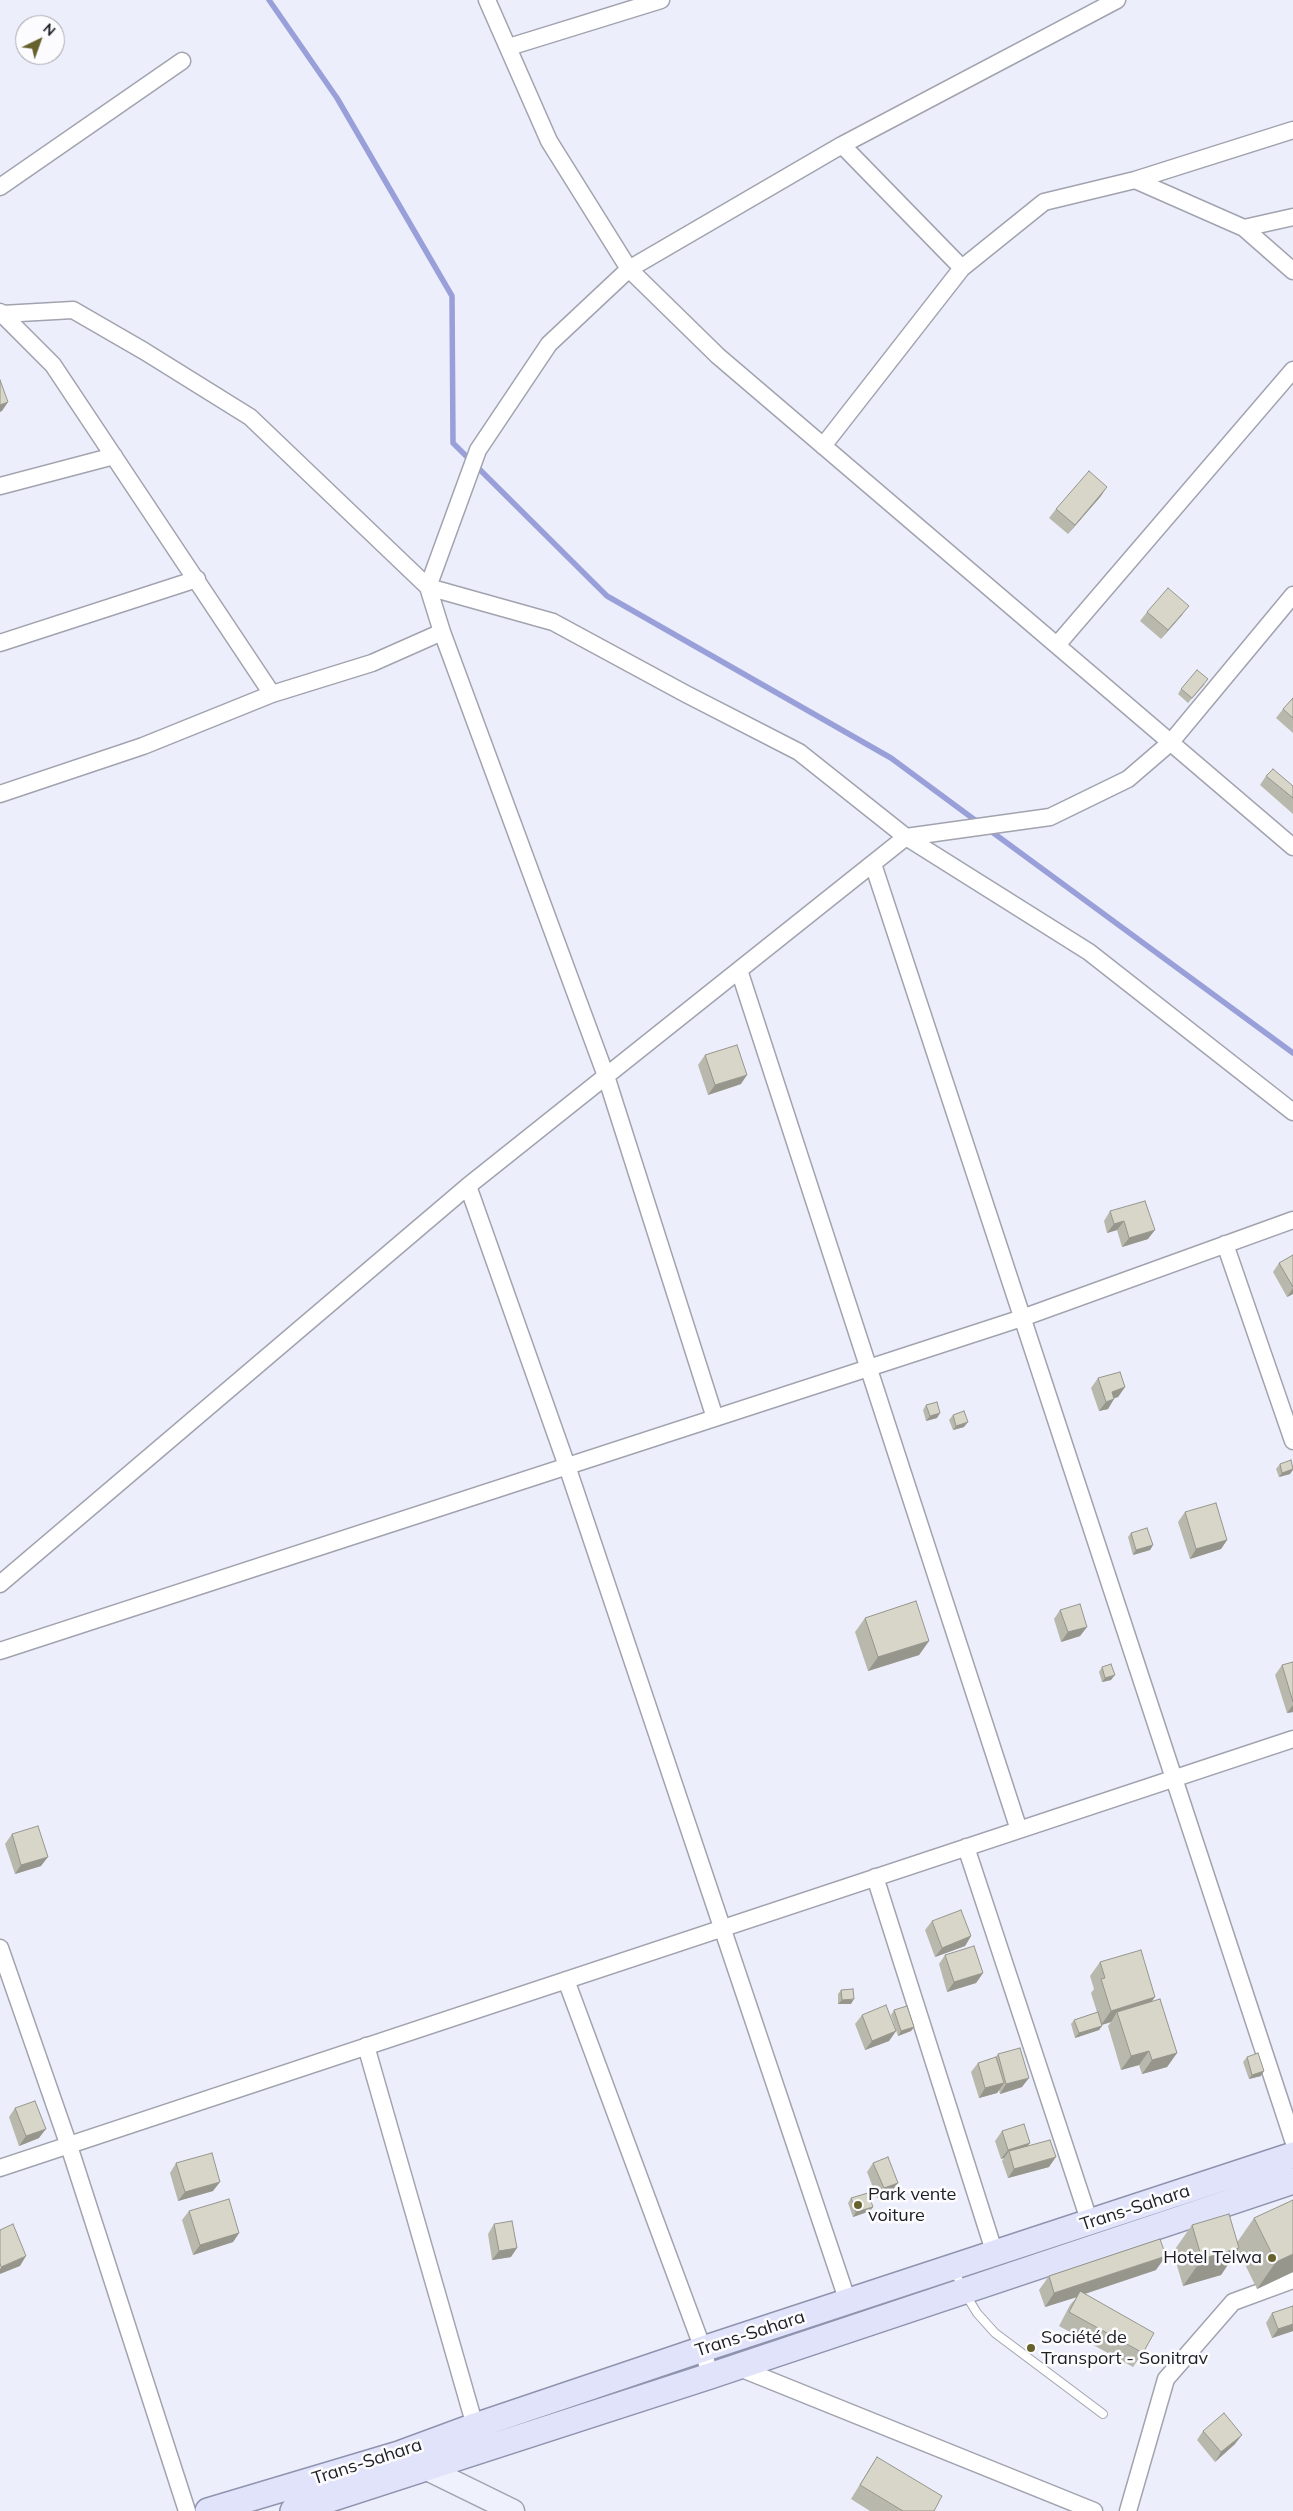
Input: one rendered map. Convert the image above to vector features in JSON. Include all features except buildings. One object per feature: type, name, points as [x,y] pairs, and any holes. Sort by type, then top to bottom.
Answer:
[{"type":"main road","name":"Trans-Sahara","points":[[208,2511],[399,2454],[475,2426],[703,2349],[1293,2155]]},
{"type":"main road","name":"Trans-Sahara","points":[[293,2511],[710,2376],[1293,2181]]},
{"type":"street","points":[[487,0],[549,140],[629,269],[718,356],[1293,846]]},
{"type":"street","points":[[509,47],[662,0]]},
{"type":"street","points":[[715,1418],[606,1076],[442,632],[428,587],[478,450],[549,344],[629,269],[842,145],[1117,0]]},
{"type":"street","points":[[0,187],[182,61]]},
{"type":"street","points":[[823,446],[962,268],[1044,202],[1136,180],[1293,130]]},
{"type":"street","points":[[842,145],[962,268]]},
{"type":"street","points":[[1136,180],[1244,228],[1293,271]]},
{"type":"street","points":[[1244,228],[1293,217]]},
{"type":"street","points":[[1,313],[73,310],[144,351],[250,417],[428,587],[553,622],[686,694],[799,752],[906,837],[1089,952],[1293,1112]]},
{"type":"street","points":[[1,313],[53,365],[272,694]]},
{"type":"street","points":[[1058,646],[1293,370]]},
{"type":"street","points":[[0,486],[114,456]]},
{"type":"street","points":[[0,643],[196,578]]},
{"type":"street","points":[[0,1584],[468,1186],[906,837],[1050,817],[1128,779],[1171,742],[1293,595]]},
{"type":"street","points":[[0,794],[143,746],[272,694],[372,663],[442,632]]},
{"type":"street","points":[[873,864],[1293,2140]]},
{"type":"street","points":[[739,970],[1019,1830]]},
{"type":"street","points":[[468,1186],[568,1466],[721,1928],[848,2302]]},
{"type":"street","points":[[0,1651],[1022,1318],[1293,1220]]},
{"type":"street","points":[[1225,1244],[1293,1441]]},
{"type":"street","points":[[0,2168],[1293,1739]]},
{"type":"street","points":[[966,1847],[1090,2223]]},
{"type":"street","points":[[875,1878],[995,2254]]},
{"type":"street","points":[[0,1948],[68,2146],[187,2511]]},
{"type":"street","points":[[566,1980],[703,2349],[710,2376]]},
{"type":"street","points":[[366,2046],[475,2426]]},
{"type":"street","points":[[1128,2511],[1166,2379],[1233,2302],[1293,2280]]},
{"type":"street","points":[[737,2367],[1094,2511]]},
{"type":"street","points":[[399,2454],[513,2511]]},
{"type":"lane","points":[[953,2267],[963,2290],[977,2313],[995,2333],[1103,2414]]},
{"type":"waterway","points":[[269,0],[337,98],[452,296],[453,443],[607,596],[891,758],[979,823]]},
{"type":"waterway","points":[[988,829],[1293,1053]]},
{"type":"place","name":"Park vente voiture","points":[[858,2205]]},
{"type":"place","name":"Hotel Telwa","points":[[1272,2258]]},
{"type":"place","name":"Société de Transport - Sonitrav","points":[[1031,2348]]}]
